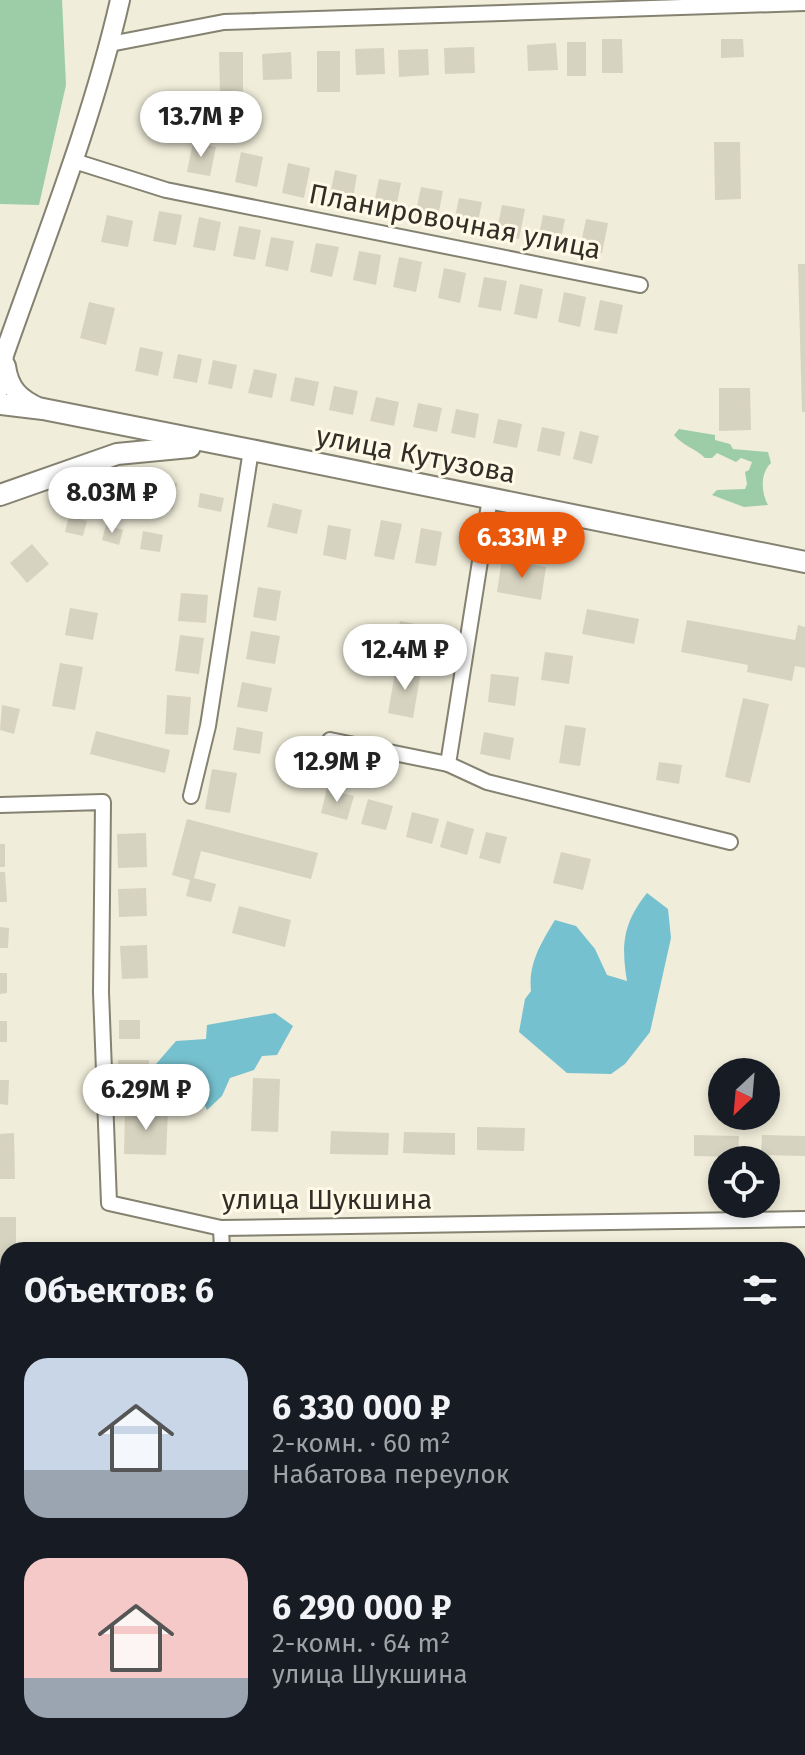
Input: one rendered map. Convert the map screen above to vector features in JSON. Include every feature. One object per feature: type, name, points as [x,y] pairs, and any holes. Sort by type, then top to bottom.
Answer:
[{"type":"main road","name":"улица Кутузова","points":[[0,404],[43,409],[805,562]]},
{"type":"main road","name":"улица Кутузова","points":[[0,495],[117,454],[173,447],[226,446]]},
{"type":"street","points":[[0,388],[2,359],[74,161],[110,44],[120,0]]},
{"type":"street","points":[[110,44],[224,22],[805,3]]},
{"type":"street","name":"Планировочная улица","points":[[74,161],[166,190],[640,285]]},
{"type":"street","points":[[2,359],[11,387],[28,403],[43,409]]},
{"type":"street","points":[[191,796],[208,726],[251,450]]},
{"type":"street","points":[[448,764],[490,498]]},
{"type":"street","points":[[330,740],[448,764],[487,782],[730,842]]},
{"type":"street","name":"улица Шукшина","points":[[0,805],[103,802],[101,992],[109,1203],[221,1228],[805,1219]]},
{"type":"street","points":[[221,1228],[222,1242]]},
{"type":"green space","points":[[0,0],[62,0],[66,85],[39,205],[0,204]]},
{"type":"green space","points":[[679,429],[715,435],[715,440],[730,444],[733,449],[768,452],[771,463],[763,483],[768,505],[744,507],[712,495],[717,490],[745,489],[745,472],[752,462],[741,458],[736,462],[717,453],[712,458],[705,458],[674,435]]},
{"type":"water","points":[[647,893],[668,909],[671,938],[650,1032],[625,1064],[611,1074],[567,1073],[519,1032],[525,999],[531,991],[537,954],[555,920],[576,926],[595,949],[607,975],[627,981],[624,956],[626,935],[633,914]]},
{"type":"water","points":[[275,1013],[293,1026],[277,1055],[262,1056],[254,1070],[230,1078],[222,1096],[207,1110],[194,1082],[156,1064],[176,1041],[206,1039],[207,1025]]},
{"type":"building","points":[[602,39],[622,39],[623,73],[602,73]]},
{"type":"building","points":[[721,39],[743,39],[744,57],[721,58]]},
{"type":"building","points":[[567,42],[586,42],[586,76],[567,76]]},
{"type":"building","points":[[556,43],[558,70],[528,71],[527,45]]},
{"type":"building","points":[[474,47],[475,73],[445,74],[444,48]]},
{"type":"building","points":[[384,48],[385,74],[356,75],[355,49]]},
{"type":"building","points":[[428,49],[429,75],[399,77],[398,50]]},
{"type":"building","points":[[317,51],[340,51],[340,92],[317,92]]},
{"type":"building","points":[[219,52],[243,52],[243,93],[220,93]]},
{"type":"building","points":[[291,52],[292,79],[263,80],[262,54]]},
{"type":"building","points":[[193,142],[216,147],[210,176],[187,172]]},
{"type":"building","points":[[714,142],[740,142],[741,199],[715,200]]},
{"type":"building","points":[[241,152],[263,157],[257,187],[235,182]]},
{"type":"building","points":[[288,163],[310,168],[304,198],[282,193]]},
{"type":"building","points":[[335,170],[357,175],[352,204],[329,200]]},
{"type":"building","points":[[379,179],[401,183],[395,213],[373,208]]},
{"type":"building","points":[[421,187],[443,191],[437,221],[415,216]]},
{"type":"building","points":[[459,198],[482,202],[476,232],[453,227]]},
{"type":"building","points":[[502,205],[525,209],[519,239],[496,235]]},
{"type":"building","points":[[159,211],[182,215],[176,245],[153,241]]},
{"type":"building","points":[[107,215],[133,221],[128,247],[101,242]]},
{"type":"building","points":[[543,215],[565,219],[559,249],[537,244]]},
{"type":"building","points":[[199,217],[221,222],[215,251],[193,247]]},
{"type":"building","points":[[586,219],[608,223],[602,253],[580,248]]},
{"type":"building","points":[[239,226],[261,230],[255,260],[233,256]]},
{"type":"building","points":[[271,237],[294,241],[288,271],[265,266]]},
{"type":"building","points":[[316,243],[339,247],[332,277],[310,272]]},
{"type":"building","points":[[359,251],[381,255],[376,285],[353,280]]},
{"type":"building","points":[[399,257],[422,262],[416,292],[393,287]]},
{"type":"building","points":[[798,264],[805,264],[805,412],[802,412]]},
{"type":"building","points":[[444,268],[466,273],[460,303],[438,298]]},
{"type":"building","points":[[484,277],[507,281],[501,311],[478,307]]},
{"type":"building","points":[[520,284],[543,289],[537,319],[514,314]]},
{"type":"building","points":[[564,292],[586,297],[580,327],[558,322]]},
{"type":"building","points":[[600,300],[623,305],[617,334],[594,330]]},
{"type":"building","points":[[89,302],[115,308],[106,345],[80,338]]},
{"type":"building","points":[[140,347],[163,352],[158,376],[135,371]]},
{"type":"building","points":[[178,354],[202,359],[197,383],[173,378]]},
{"type":"building","points":[[213,360],[237,365],[232,389],[208,384]]},
{"type":"building","points":[[254,369],[277,374],[272,398],[248,393]]},
{"type":"building","points":[[295,377],[319,382],[314,406],[290,401]]},
{"type":"building","points":[[334,386],[358,391],[353,415],[329,410]]},
{"type":"building","points":[[719,388],[750,388],[751,430],[719,431]]},
{"type":"building","points":[[376,397],[399,402],[394,426],[370,421]]},
{"type":"building","points":[[418,403],[442,408],[437,432],[413,427]]},
{"type":"building","points":[[456,409],[479,414],[475,438],[451,433]]},
{"type":"building","points":[[498,419],[522,424],[517,448],[493,443]]},
{"type":"building","points":[[542,427],[565,432],[560,456],[537,451]]},
{"type":"building","points":[[580,431],[599,436],[592,464],[573,459]]},
{"type":"building","points":[[155,479],[177,483],[173,509],[151,505]]},
{"type":"building","points":[[200,493],[224,498],[221,512],[198,507]]},
{"type":"building","points":[[273,503],[302,510],[297,534],[267,527]]},
{"type":"building","points":[[69,516],[87,521],[83,536],[65,532]]},
{"type":"building","points":[[381,520],[402,524],[394,560],[374,556]]},
{"type":"building","points":[[106,525],[123,530],[119,545],[102,540]]},
{"type":"building","points":[[328,525],[351,529],[346,560],[323,555]]},
{"type":"building","points":[[421,528],[442,532],[436,566],[415,563]]},
{"type":"building","points":[[143,531],[163,535],[160,552],[140,549]]},
{"type":"building","points":[[32,544],[49,564],[27,583],[10,563]]},
{"type":"building","points":[[502,559],[546,567],[541,600],[497,592]]},
{"type":"building","points":[[258,587],[281,591],[276,621],[253,617]]},
{"type":"building","points":[[181,593],[208,595],[206,623],[178,621]]},
{"type":"building","points":[[70,608],[98,613],[93,640],[65,635]]},
{"type":"building","points":[[587,609],[639,619],[634,644],[582,634]]},
{"type":"building","points":[[687,620],[795,640],[798,625],[805,627],[805,668],[795,666],[792,681],[747,672],[748,665],[681,652]]},
{"type":"building","points":[[400,621],[430,627],[425,652],[395,647]]},
{"type":"building","points":[[251,631],[280,636],[275,664],[246,659]]},
{"type":"building","points":[[180,635],[204,638],[199,674],[175,671]]},
{"type":"building","points":[[545,652],[573,656],[569,684],[541,680]]},
{"type":"building","points":[[60,663],[83,667],[75,710],[52,706]]},
{"type":"building","points":[[396,667],[421,671],[413,718],[388,713]]},
{"type":"building","points":[[491,674],[519,677],[515,706],[488,702]]},
{"type":"building","points":[[242,682],[272,688],[267,712],[237,707]]},
{"type":"building","points":[[167,695],[191,697],[188,735],[165,734]]},
{"type":"building","points":[[743,698],[769,704],[750,783],[725,777]]},
{"type":"building","points":[[2,705],[20,709],[14,734],[0,730]]},
{"type":"building","points":[[565,725],[586,728],[580,766],[559,763]]},
{"type":"building","points":[[237,727],[263,732],[260,754],[233,750]]},
{"type":"building","points":[[96,731],[170,750],[165,773],[90,754]]},
{"type":"building","points":[[484,732],[514,738],[510,760],[480,754]]},
{"type":"building","points":[[659,762],[682,765],[679,784],[656,780]]},
{"type":"building","points":[[212,769],[237,773],[230,813],[205,809]]},
{"type":"building","points":[[327,789],[354,796],[347,820],[321,813]]},
{"type":"building","points":[[368,799],[393,806],[386,830],[361,824]]},
{"type":"building","points":[[412,812],[439,819],[432,844],[406,837]]},
{"type":"building","points":[[187,819],[318,853],[311,879],[201,851],[194,878],[216,884],[211,902],[186,896],[190,880],[172,875]]},
{"type":"building","points":[[447,821],[474,829],[467,855],[440,847]]},
{"type":"building","points":[[486,832],[507,837],[500,864],[479,858]]},
{"type":"building","points":[[146,833],[147,867],[118,868],[117,834]]},
{"type":"building","points":[[0,844],[5,844],[5,867],[0,867]]},
{"type":"building","points":[[561,852],[591,859],[583,890],[553,883]]},
{"type":"building","points":[[0,872],[5,872],[7,902],[0,902]]},
{"type":"building","points":[[146,888],[147,916],[119,917],[118,889]]},
{"type":"building","points":[[239,906],[291,920],[285,947],[232,933]]},
{"type":"building","points":[[0,927],[9,928],[8,948],[0,948]]},
{"type":"building","points":[[147,945],[148,978],[122,979],[120,946]]},
{"type":"building","points":[[0,973],[7,973],[7,993],[0,994]]},
{"type":"building","points":[[119,1020],[140,1020],[140,1039],[119,1039]]},
{"type":"building","points":[[0,1021],[7,1021],[7,1042],[0,1042]]},
{"type":"building","points":[[118,1060],[149,1060],[149,1075],[118,1075]]},
{"type":"building","points":[[253,1078],[280,1079],[278,1132],[251,1131]]},
{"type":"building","points":[[0,1080],[9,1080],[8,1105],[0,1104]]},
{"type":"building","points":[[125,1109],[168,1111],[166,1155],[124,1154]]},
{"type":"building","points":[[477,1127],[525,1128],[524,1151],[477,1150]]},
{"type":"building","points":[[331,1131],[389,1133],[388,1155],[330,1154]]},
{"type":"building","points":[[404,1132],[455,1133],[455,1155],[403,1153]]},
{"type":"building","points":[[14,1133],[15,1179],[0,1179],[0,1134]]},
{"type":"building","points":[[694,1135],[739,1136],[739,1146],[708,1146],[708,1156],[694,1156]]},
{"type":"building","points":[[762,1135],[805,1136],[805,1156],[780,1155],[780,1146],[761,1146]]},
{"type":"building","points":[[0,1217],[16,1217],[16,1242],[0,1242]]}]
